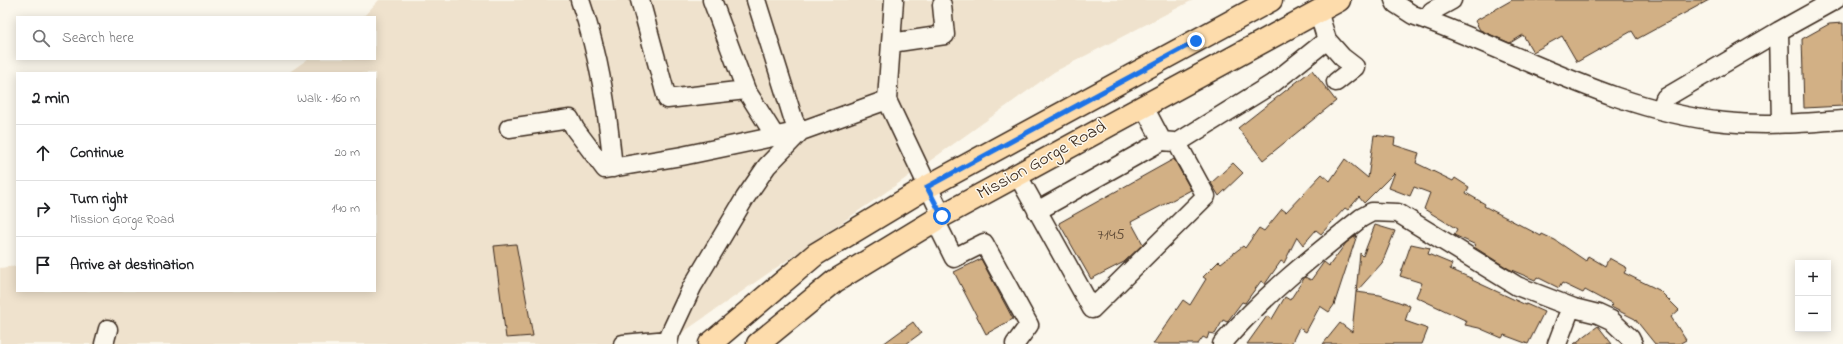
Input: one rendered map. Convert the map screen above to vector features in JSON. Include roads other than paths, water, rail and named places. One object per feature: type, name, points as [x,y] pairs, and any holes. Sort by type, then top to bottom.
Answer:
[{"type":"main road","name":"Mission Gorge Road","points":[[710,344],[816,254],[927,187],[1271,0]]},
{"type":"main road","name":"Mission Gorge Road","points":[[758,344],[835,281],[939,218],[1143,105],[1339,0]]},
{"type":"lane","points":[[580,0],[599,63],[607,109],[613,168]]},
{"type":"lane","points":[[640,0],[667,99],[746,90]]},
{"type":"lane","points":[[712,0],[746,90],[775,136]]},
{"type":"lane","points":[[756,0],[794,121],[801,130]]},
{"type":"lane","points":[[894,0],[887,100],[927,187],[954,258],[984,243],[1028,326],[1015,344]]},
{"type":"lane","points":[[1394,0],[1396,4],[1413,15],[1428,20],[1546,71],[1598,90],[1661,110],[1686,116],[1725,122],[1781,123],[1843,120]]},
{"type":"lane","points":[[1428,20],[1432,11],[1452,0]]},
{"type":"lane","points":[[1661,110],[1665,98],[1835,0]]},
{"type":"lane","points":[[891,43],[945,35],[942,5]]},
{"type":"lane","points":[[1318,11],[1324,25],[1327,40],[1342,57],[1355,67],[1336,82]]},
{"type":"lane","points":[[1779,31],[1781,123]]},
{"type":"lane","points":[[1037,211],[1170,142],[1272,84],[1327,40]]},
{"type":"lane","points":[[509,128],[570,119],[575,129],[605,169],[682,156],[801,130],[887,100]]},
{"type":"lane","points":[[1017,174],[1092,309],[1206,196],[1143,105]]},
{"type":"lane","points":[[623,344],[668,342],[670,334],[692,287],[745,198],[767,166],[801,130]]},
{"type":"lane","points":[[1222,344],[1239,324],[1296,269],[1361,218],[1372,212],[1398,213],[1517,286],[1571,307],[1598,314],[1610,320],[1630,338],[1633,344]]},
{"type":"lane","points":[[1557,344],[1571,307]]}]
